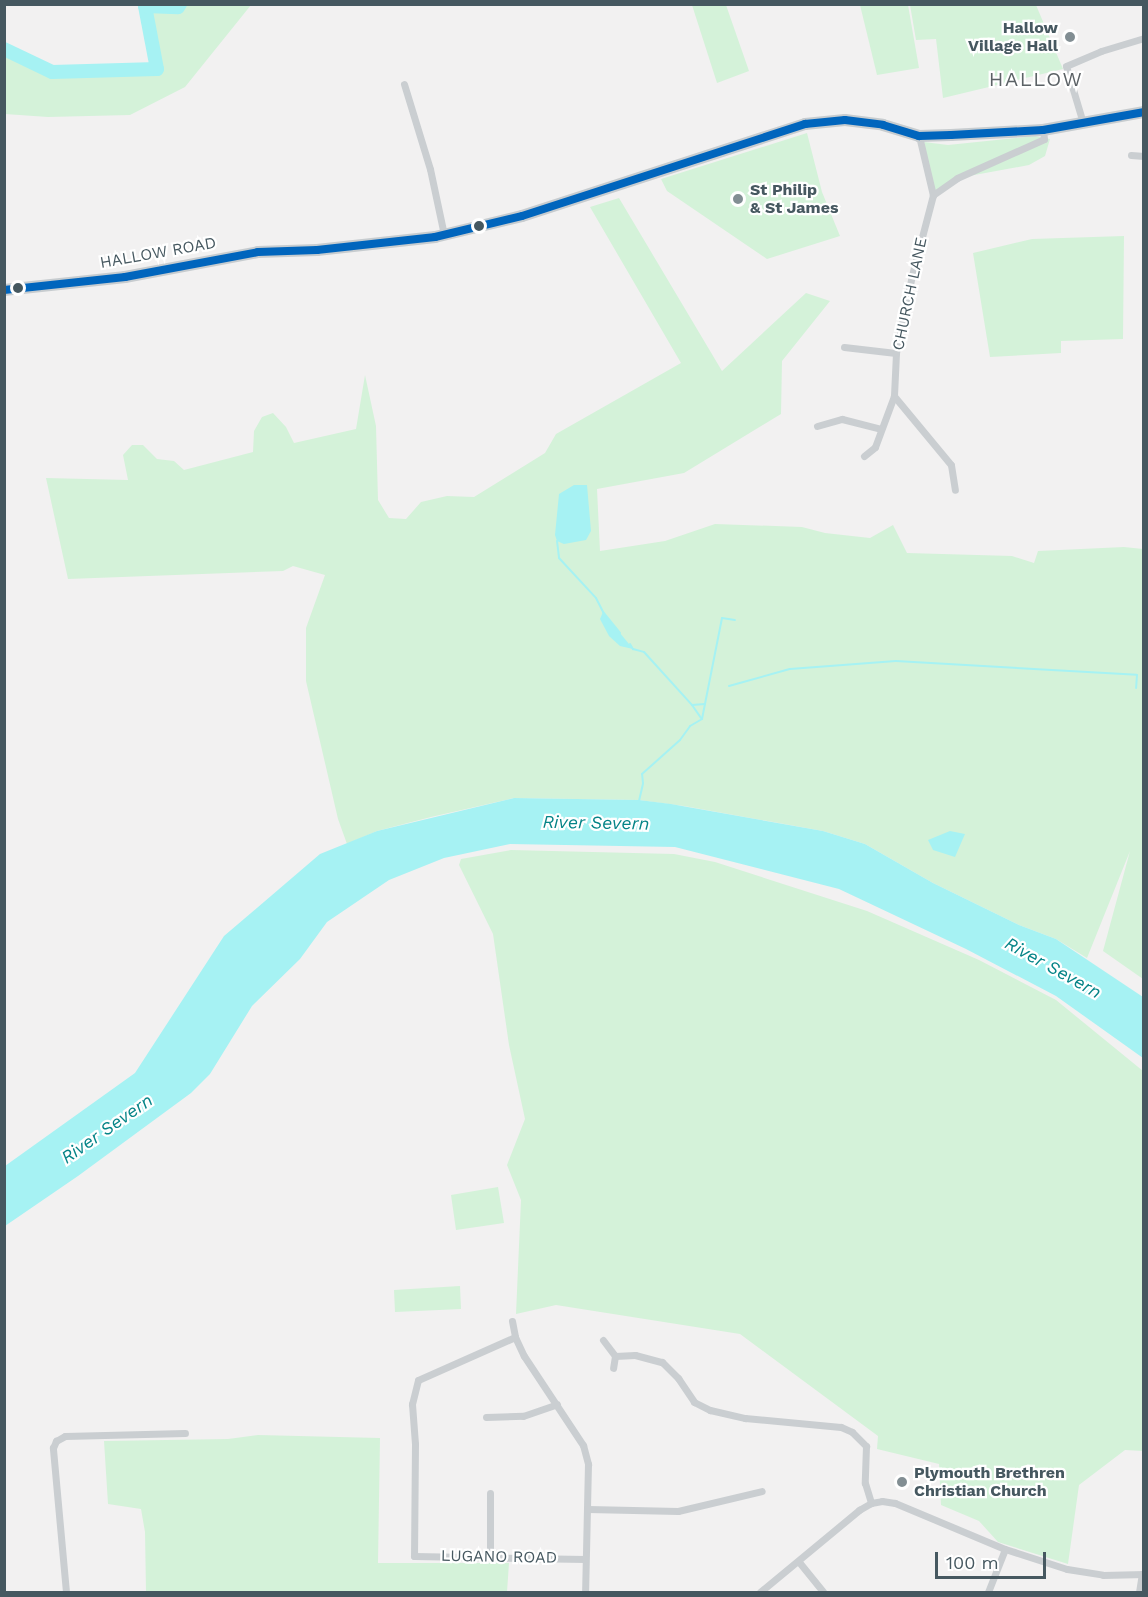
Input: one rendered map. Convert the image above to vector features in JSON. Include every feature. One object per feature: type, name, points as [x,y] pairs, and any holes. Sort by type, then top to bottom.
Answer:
[{"type":"main road","name":"HALLOW ROAD","points":[[4,290],[126,277],[258,252],[317,250],[444,235],[522,216],[805,124],[846,120],[883,125],[919,136],[1043,130],[1143,112]]},
{"type":"street","points":[[1083,123],[1066,66],[1101,51],[1143,38]]},
{"type":"street","points":[[404,84],[429,169],[444,235]]},
{"type":"street","points":[[933,195],[957,178],[1044,139],[1043,130]]},
{"type":"street","name":"CHURCH LANE","points":[[864,456],[875,447],[894,396],[896,353],[912,275],[933,195],[919,136]]},
{"type":"street","points":[[1131,155],[1143,156]]},
{"type":"street","points":[[844,346],[896,353]]},
{"type":"street","points":[[894,396],[951,465],[955,490]]},
{"type":"street","points":[[817,426],[842,419],[881,429]]},
{"type":"street","points":[[512,1321],[515,1337],[524,1356],[583,1445],[588,1464],[585,1593]]},
{"type":"street","name":"LUGANO ROAD","points":[[515,1337],[418,1380],[412,1404],[415,1444],[414,1556],[585,1559]]},
{"type":"street","points":[[603,1341],[615,1356],[613,1368]]},
{"type":"street","points":[[615,1356],[635,1355],[662,1362],[678,1378],[694,1402],[710,1410],[746,1418],[841,1427],[852,1432],[866,1446],[865,1483],[871,1503]]},
{"type":"street","points":[[486,1417],[523,1416],[557,1404]]},
{"type":"street","points":[[66,1593],[53,1448],[57,1441],[64,1436],[185,1433]]},
{"type":"street","points":[[588,1509],[678,1510],[762,1491]]},
{"type":"street","points":[[490,1494],[490,1557]]},
{"type":"street","points":[[760,1593],[799,1562],[818,1543],[871,1503],[895,1503],[1005,1549],[1076,1570],[1103,1575],[1143,1574],[1139,1593]]},
{"type":"street","points":[[988,1593],[1005,1549]]},
{"type":"street","points":[[799,1562],[823,1593]]},
{"type":"green space","points":[[141,5],[178,7],[180,5],[251,5],[185,87],[130,115],[48,117],[5,114],[5,49],[52,72],[157,69]]},
{"type":"green space","points":[[692,5],[726,5],[749,71],[717,83]]},
{"type":"green space","points":[[860,5],[908,5],[919,68],[877,75]]},
{"type":"green space","points":[[910,5],[1036,5],[1063,69],[943,98],[936,39],[916,40]]},
{"type":"green space","points":[[807,133],[822,192],[840,236],[767,259],[667,191],[661,179]]},
{"type":"green space","points":[[1035,136],[1050,139],[1045,156],[1029,165],[958,178],[933,195],[924,142],[948,145]]},
{"type":"green space","points":[[619,198],[722,371],[806,293],[830,301],[782,361],[781,414],[684,473],[597,489],[600,551],[665,541],[715,524],[802,527],[825,533],[870,538],[893,525],[907,553],[1012,556],[1034,563],[1038,551],[1124,547],[1143,549],[1143,979],[1103,951],[1130,851],[1087,958],[1056,939],[1019,925],[933,883],[865,844],[823,831],[684,806],[639,800],[514,798],[377,831],[347,844],[338,819],[306,681],[306,628],[325,575],[293,566],[283,571],[68,579],[46,478],[128,480],[123,455],[132,445],[143,445],[157,459],[174,461],[184,470],[253,452],[254,431],[262,417],[273,413],[286,427],[294,443],[356,429],[365,375],[376,426],[378,500],[389,518],[406,519],[421,502],[447,496],[474,497],[545,453],[556,434],[681,363],[590,207]]},
{"type":"green space","points":[[1124,236],[1123,339],[1061,341],[1061,353],[990,357],[973,253],[1032,239]]},
{"type":"green space","points":[[511,850],[674,854],[715,862],[867,911],[979,960],[1056,1000],[1143,1071],[1143,1451],[1125,1450],[1079,1485],[1068,1564],[998,1542],[979,1521],[941,1505],[939,1464],[877,1449],[878,1436],[740,1334],[556,1305],[516,1314],[521,1200],[507,1165],[525,1119],[509,1045],[493,934],[459,865],[461,859]]},
{"type":"green space","points":[[498,1187],[504,1223],[456,1230],[451,1195]]},
{"type":"green space","points":[[460,1286],[461,1309],[395,1312],[394,1290]]},
{"type":"green space","points":[[258,1435],[380,1438],[378,1563],[509,1563],[507,1592],[146,1592],[145,1532],[141,1509],[108,1504],[104,1441],[228,1439]]},
{"type":"water","points":[[574,485],[587,485],[591,531],[586,540],[564,544],[557,541],[555,535],[559,494]]},
{"type":"water","points":[[603,612],[633,649],[620,646],[609,636],[600,619]]},
{"type":"water","name":"River Severn","points":[[514,798],[639,800],[671,804],[823,831],[865,844],[933,883],[1019,925],[1056,939],[1143,997],[1143,1058],[1056,996],[966,949],[839,889],[675,847],[510,844],[444,858],[389,880],[327,922],[300,959],[252,1006],[210,1074],[191,1093],[5,1226],[5,1166],[135,1073],[224,936],[320,854],[377,831]]},
{"type":"water","points":[[950,831],[965,834],[955,857],[933,850],[928,840]]},
{"type":"waterway","points":[[4,49],[52,72],[157,69],[145,6],[178,7],[180,4]]},
{"type":"waterway","points":[[557,541],[559,558],[596,598],[603,612],[620,633]]},
{"type":"waterway","points":[[639,801],[643,783],[642,774],[680,740],[690,726],[702,719],[722,618],[735,620]]},
{"type":"waterway","points":[[630,644],[633,649],[644,652],[692,705],[705,704]]},
{"type":"waterway","points":[[729,686],[790,669],[896,661],[1137,675],[1136,688]]},
{"type":"waterway","points":[[692,705],[701,718]]},
{"type":"transit line","points":[[4,290],[125,277],[258,252],[317,250],[435,237],[522,216],[805,124],[845,120],[883,125],[919,136],[951,135],[1043,130],[1144,112]]},
{"type":"place","name":"Hallow Village Hall","points":[[1070,37]]},
{"type":"place","name":"St Philip & St James","points":[[738,199]]},
{"type":"place","name":"Plymouth Brethren Christian Church","points":[[902,1482]]},
{"type":"district","name":"HALLOW","points":[[1036,79]]}]
